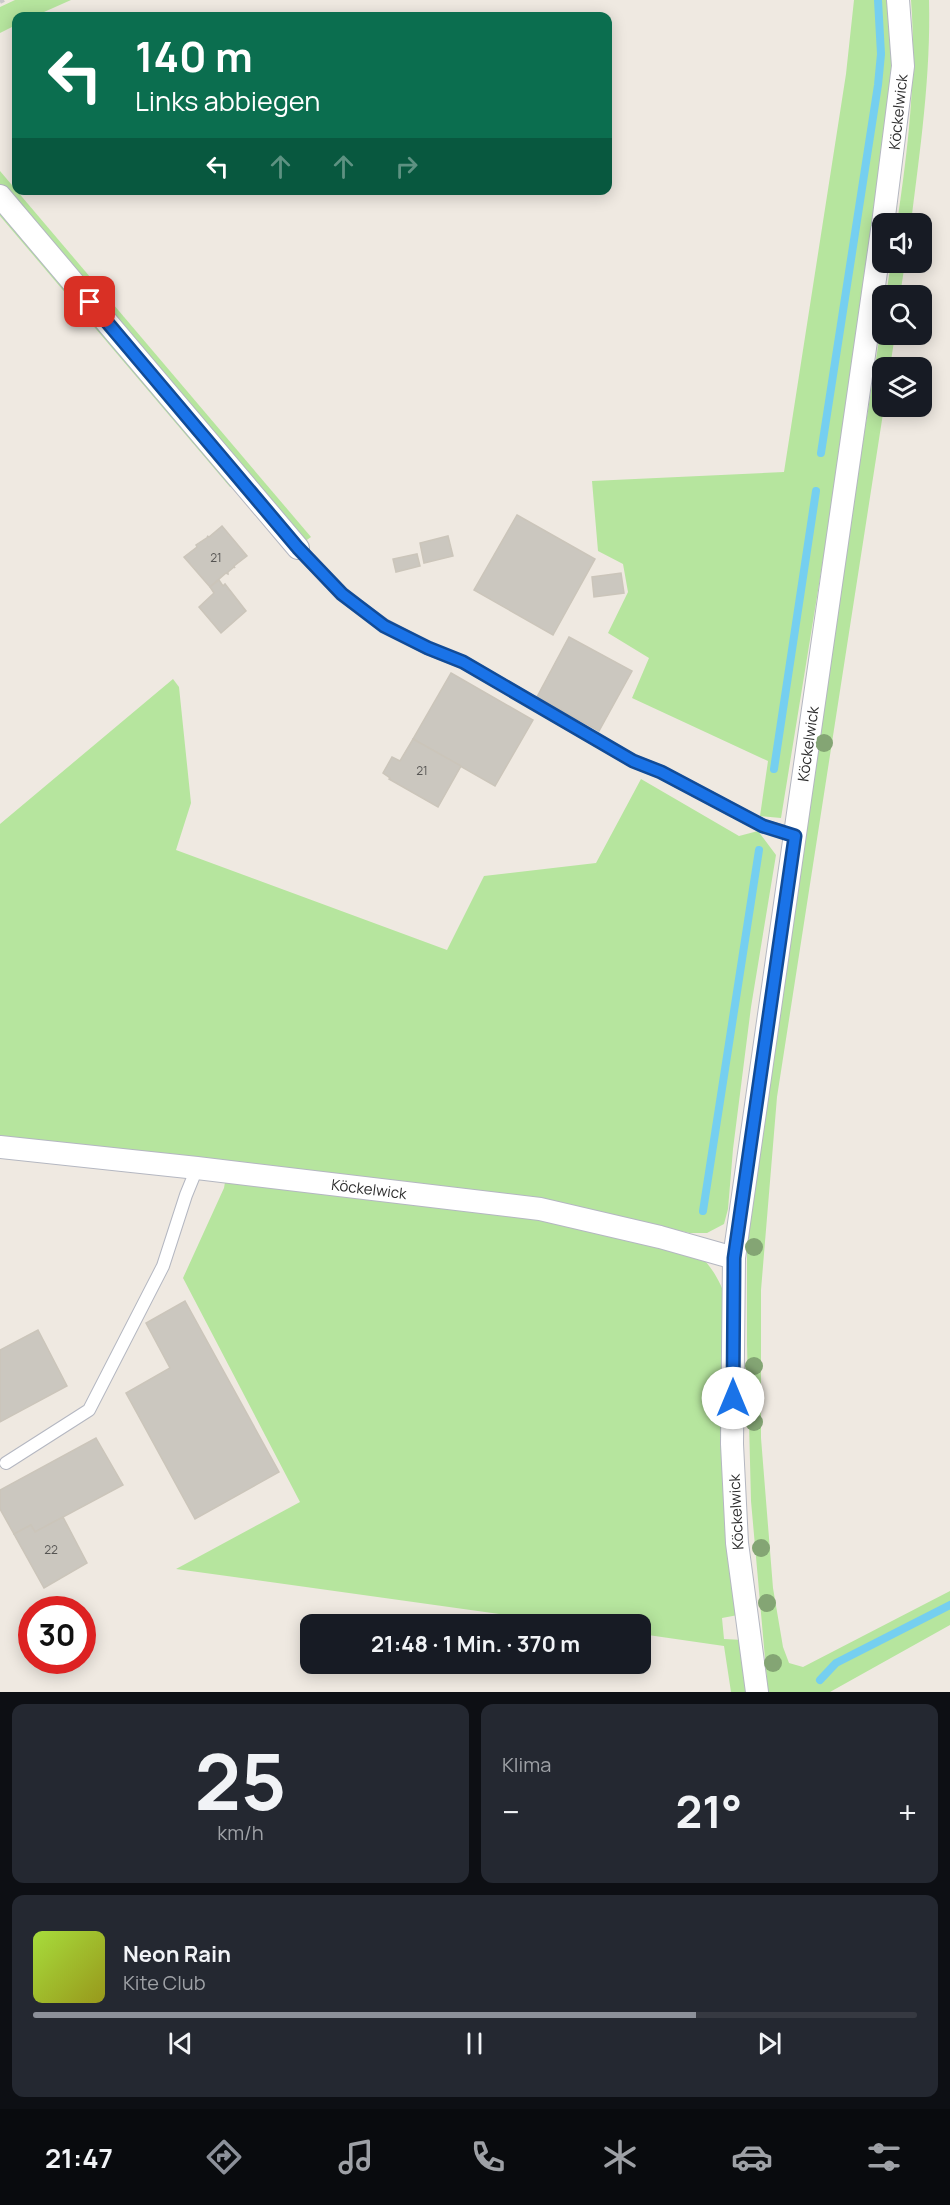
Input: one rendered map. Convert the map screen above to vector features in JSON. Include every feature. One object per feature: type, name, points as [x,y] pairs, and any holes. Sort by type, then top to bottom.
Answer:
[{"type":"street","name":"Köckelwick","points":[[884,213],[903,66],[898,0]]},
{"type":"street","points":[[0,196],[298,548]]},
{"type":"street","name":"Köckelwick","points":[[757,1692],[737,1543],[732,1444],[734,1258],[876,273]]},
{"type":"street","name":"Köckelwick","points":[[0,1147],[540,1209],[660,1237],[734,1258]]},
{"type":"lane","points":[[298,548],[342,594],[384,626],[463,662],[633,761],[661,772],[763,826],[795,836]]},
{"type":"lane","points":[[6,1463],[89,1410],[163,1266],[197,1168]]},
{"type":"path","points":[[0,2],[4,0]]},
{"type":"green space","points":[[15,0],[71,0],[44,12],[12,12],[12,27],[0,33],[0,7]]},
{"type":"green space","points":[[854,0],[890,0],[893,51],[890,124],[877,213],[872,213],[872,243],[841,449],[781,818],[760,816],[768,761],[632,698],[649,658],[608,633],[628,592],[623,564],[598,551],[592,481],[784,472],[846,74]]},
{"type":"green space","points":[[911,0],[929,0],[927,84],[912,213],[899,213],[910,112],[913,28]]},
{"type":"green space","points":[[0,171],[12,185],[12,195],[20,195],[311,537],[304,542],[0,187]]},
{"type":"green space","points":[[0,206],[236,481],[230,487],[0,216]]},
{"type":"green space","points":[[889,273],[903,273],[902,285],[888,285]]},
{"type":"green space","points":[[878,345],[893,345],[892,357],[876,357]]},
{"type":"green space","points":[[872,385],[872,417],[882,417],[777,1097],[761,1290],[761,1438],[773,1588],[783,1647],[789,1663],[803,1667],[950,1591],[950,1625],[830,1692],[768,1692],[751,1501],[747,1231],[798,855]]},
{"type":"green space","points":[[173,679],[179,687],[191,803],[176,850],[447,950],[484,876],[596,863],[641,779],[739,836],[758,831],[776,855],[751,1007],[733,1149],[728,1209],[724,1224],[707,1233],[690,1233],[527,1198],[0,1136],[0,824]]},
{"type":"green space","points":[[226,1176],[540,1213],[699,1254],[716,1276],[727,1302],[738,1615],[722,1618],[724,1639],[743,1640],[748,1692],[731,1692],[724,1646],[651,1635],[651,1614],[500,1614],[176,1569],[300,1502],[183,1278],[224,1188]]},
{"type":"building","points":[[517,515],[595,559],[553,635],[474,590]]},
{"type":"building","points":[[222,526],[247,556],[210,587],[184,557]]},
{"type":"building","points":[[448,536],[453,556],[424,563],[420,543]]},
{"type":"building","points":[[417,554],[420,566],[396,572],[393,559]]},
{"type":"building","points":[[621,573],[624,593],[594,597],[592,577]]},
{"type":"building","points":[[219,580],[223,586],[225,584],[246,611],[221,633],[199,607],[214,593],[210,587]]},
{"type":"building","points":[[569,637],[632,671],[599,731],[537,697]]},
{"type":"building","points":[[451,673],[533,720],[495,786],[413,739]]},
{"type":"building","points":[[413,739],[461,766],[438,807],[389,779],[383,773],[392,757],[400,761]]},
{"type":"building","points":[[185,1301],[279,1472],[195,1519],[126,1393],[170,1368],[146,1323]]},
{"type":"building","points":[[38,1330],[67,1386],[0,1422],[0,1350]]},
{"type":"building","points":[[96,1438],[123,1485],[35,1532],[31,1525],[14,1534],[0,1509],[0,1490]]},
{"type":"building","points":[[63,1517],[87,1563],[44,1588],[14,1534],[31,1525],[35,1532]]},
{"type":"waterway","points":[[821,453],[878,85],[881,54],[878,0]]},
{"type":"waterway","points":[[774,769],[816,491]]},
{"type":"waterway","points":[[703,1211],[759,850]]},
{"type":"waterway","points":[[820,1680],[836,1663],[950,1605]]},
{"type":"route","points":[[90,302],[298,548],[342,594],[384,626],[463,662],[633,761],[661,772],[763,826],[795,836],[734,1258],[733,1398]]}]
